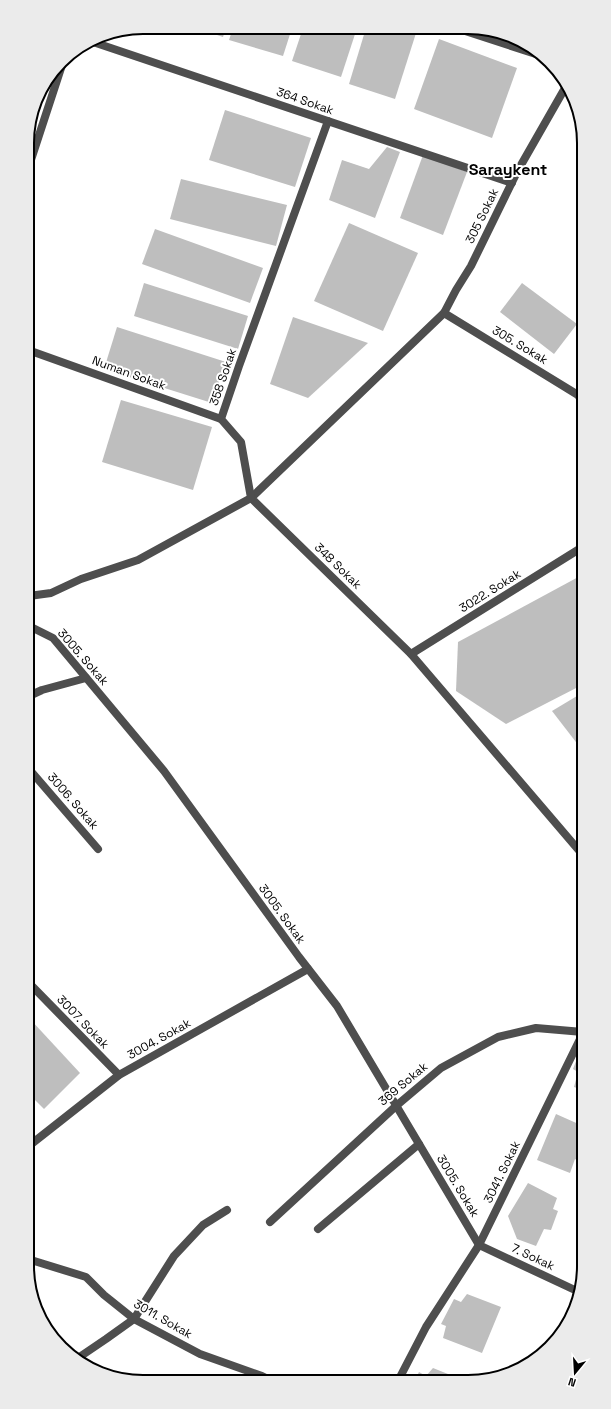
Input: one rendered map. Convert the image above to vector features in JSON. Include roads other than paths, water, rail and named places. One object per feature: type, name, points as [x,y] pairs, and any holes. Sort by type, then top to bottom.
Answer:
[{"type":"street","points":[[475,34],[527,51]]},
{"type":"street","name":"364 Sokak","points":[[98,44],[512,183]]},
{"type":"street","points":[[34,151],[59,73]]},
{"type":"street","name":"305 Sokak","points":[[444,313],[471,266],[512,183],[564,91]]},
{"type":"street","name":"358 Sokak","points":[[251,498],[241,442],[221,419],[328,121]]},
{"type":"street","points":[[34,596],[51,594],[81,579],[138,560],[251,498],[444,313]]},
{"type":"street","name":"305. Sokak","points":[[444,313],[577,394]]},
{"type":"street","name":"Numan Sokak","points":[[34,352],[221,419]]},
{"type":"street","name":"348 Sokak","points":[[251,498],[411,654],[577,848]]},
{"type":"street","name":"3022. Sokak","points":[[411,654],[577,551]]},
{"type":"street","name":"3005. Sokak","points":[[34,629],[52,638],[164,771],[308,969],[337,1006],[479,1245]]},
{"type":"street","points":[[34,694],[42,690],[86,678]]},
{"type":"street","name":"3006. Sokak","points":[[34,775],[98,849]]},
{"type":"street","name":"3004. Sokak","points":[[34,1142],[119,1076],[308,969]]},
{"type":"street","name":"3007. Sokak","points":[[34,988],[119,1076]]},
{"type":"street","name":"369 Sokak","points":[[270,1222],[396,1106],[441,1068],[498,1036],[536,1028],[577,1031]]},
{"type":"street","name":"3041. Sokak","points":[[401,1375],[426,1327],[479,1245],[577,1044]]},
{"type":"street","points":[[318,1229],[418,1144]]},
{"type":"street","points":[[81,1356],[134,1319],[174,1256],[203,1225],[227,1210]]},
{"type":"street","name":"7. Sokak","points":[[479,1245],[574,1291]]},
{"type":"street","name":"3011. Sokak","points":[[34,1261],[86,1277],[104,1295],[134,1319],[200,1354],[259,1375]]},
{"type":"district","name":"Saraykent","points":[[508,169]]}]
